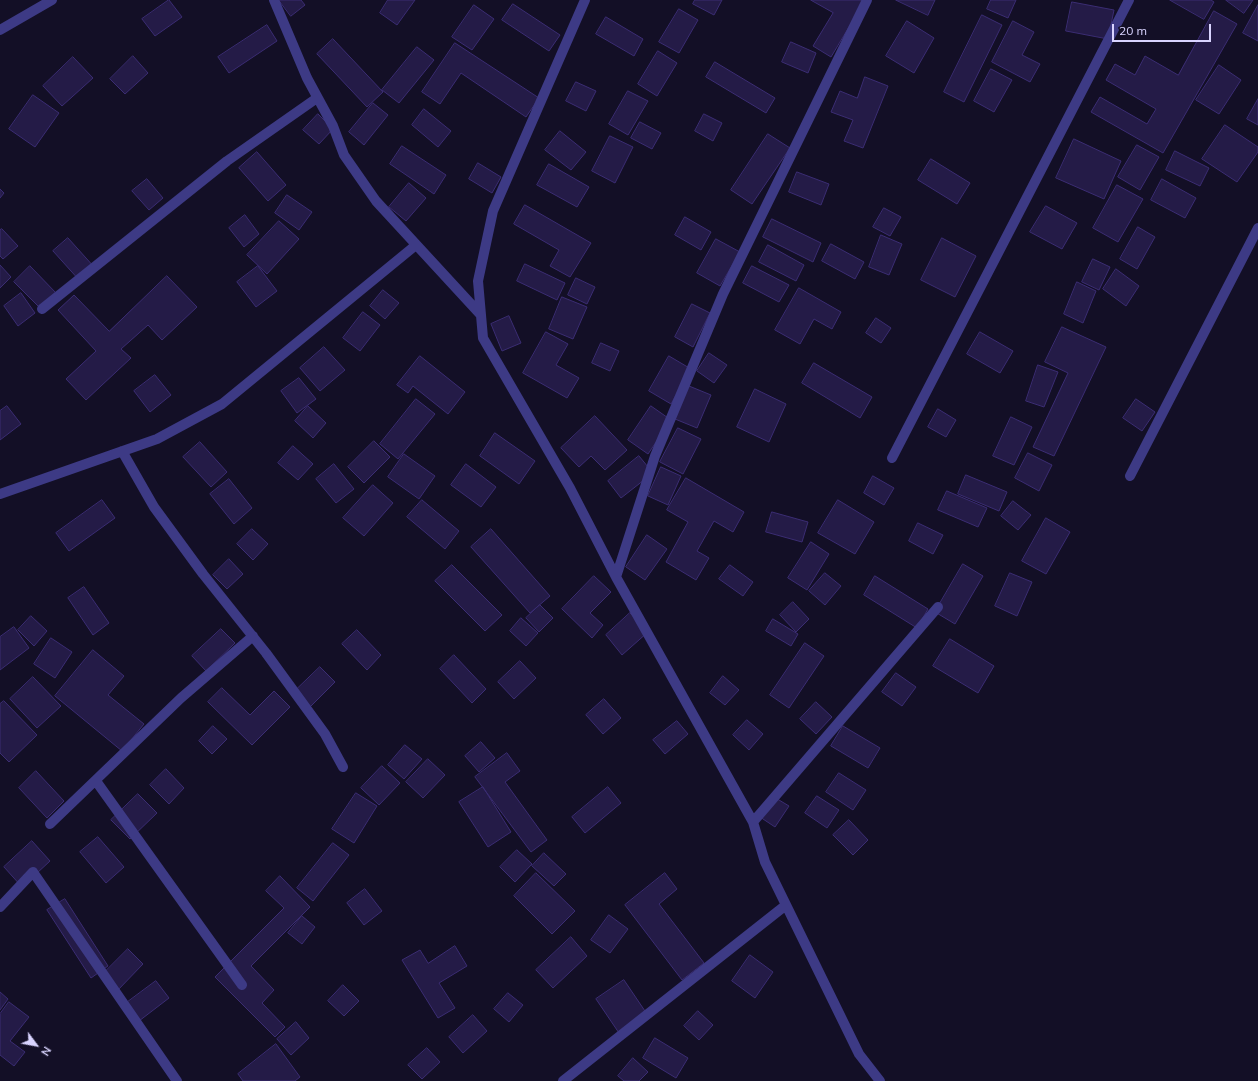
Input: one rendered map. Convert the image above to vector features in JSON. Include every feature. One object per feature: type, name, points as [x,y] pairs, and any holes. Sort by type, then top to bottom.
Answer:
[{"type":"street","points":[[0,30],[52,0]]},
{"type":"street","points":[[274,0],[307,78],[333,126],[344,155],[376,201],[481,315]]},
{"type":"street","points":[[585,0],[493,211],[478,281],[483,338],[570,488],[616,577],[753,822],[765,862],[859,1054],[880,1081]]},
{"type":"street","points":[[616,577],[655,456],[723,294],[867,0]]},
{"type":"street","points":[[892,458],[1129,0]]},
{"type":"street","points":[[42,309],[227,161],[317,98]]},
{"type":"street","points":[[1130,476],[1258,228]]},
{"type":"street","points":[[0,494],[156,439],[222,404],[416,245]]},
{"type":"street","points":[[122,451],[154,507],[203,574],[253,636],[325,734],[343,767]]},
{"type":"street","points":[[753,822],[938,607]]},
{"type":"street","points":[[50,824],[181,698],[253,636]]},
{"type":"street","points":[[96,781],[242,985]]},
{"type":"street","points":[[0,907],[33,872],[177,1081]]},
{"type":"street","points":[[563,1081],[786,905]]},
{"type":"building","points":[[169,0],[182,17],[155,36],[142,19]]},
{"type":"building","points":[[279,0],[301,0],[305,5],[291,16]]},
{"type":"building","points":[[388,0],[415,0],[397,25],[380,13]]},
{"type":"building","points":[[695,0],[722,0],[714,15],[693,4]]},
{"type":"building","points":[[811,0],[861,0],[864,2],[831,57],[813,46],[833,13]]},
{"type":"building","points":[[896,0],[935,0],[928,15]]},
{"type":"building","points":[[991,0],[1016,0],[1008,18],[987,9]]},
{"type":"building","points":[[1170,0],[1211,0],[1214,2],[1204,19]]},
{"type":"building","points":[[1226,0],[1253,0],[1244,13]]},
{"type":"building","points":[[1072,2],[1114,10],[1108,39],[1066,31]]},
{"type":"building","points":[[513,4],[560,35],[549,51],[502,20]]},
{"type":"building","points":[[474,5],[494,19],[472,50],[452,37]]},
{"type":"building","points":[[1258,5],[1258,41],[1243,33]]},
{"type":"building","points":[[679,9],[698,20],[679,53],[659,42]]},
{"type":"building","points":[[1214,11],[1237,24],[1163,153],[1091,112],[1100,97],[1147,124],[1156,109],[1106,80],[1115,64],[1135,75],[1145,56],[1178,75]]},
{"type":"building","points":[[982,15],[1002,25],[964,102],[944,92]]},
{"type":"building","points":[[606,17],[643,39],[634,56],[596,34]]},
{"type":"building","points":[[907,21],[934,38],[914,73],[886,56]]},
{"type":"building","points":[[1013,21],[1034,32],[1022,55],[1040,64],[1030,82],[992,62]]},
{"type":"building","points":[[267,25],[277,41],[229,73],[218,57]]},
{"type":"building","points":[[333,39],[383,92],[367,107],[317,54]]},
{"type":"building","points":[[791,42],[816,53],[808,73],[782,62]]},
{"type":"building","points":[[455,43],[539,98],[526,117],[461,73],[440,104],[422,92]]},
{"type":"building","points":[[417,47],[434,60],[399,103],[382,90]]},
{"type":"building","points":[[658,51],[677,63],[657,96],[638,84]]},
{"type":"building","points":[[133,56],[148,73],[125,94],[110,79]]},
{"type":"building","points":[[73,57],[93,78],[62,106],[43,86]]},
{"type":"building","points":[[715,62],[775,98],[766,113],[706,77]]},
{"type":"building","points":[[1219,65],[1241,80],[1219,114],[1196,100]]},
{"type":"building","points":[[991,69],[1012,80],[994,112],[974,101]]},
{"type":"building","points":[[865,77],[888,86],[863,148],[844,141],[853,120],[831,112],[840,91],[857,98]]},
{"type":"building","points":[[576,82],[596,91],[586,111],[566,101]]},
{"type":"building","points":[[628,91],[648,101],[628,135],[609,124]]},
{"type":"building","points":[[33,95],[59,113],[35,147],[9,129]]},
{"type":"building","points":[[1258,99],[1258,125],[1247,119]]},
{"type":"building","points":[[373,103],[388,115],[364,145],[349,132]]},
{"type":"building","points":[[424,109],[451,131],[438,147],[412,125]]},
{"type":"building","points":[[318,114],[333,129],[319,144],[303,130]]},
{"type":"building","points":[[704,114],[722,123],[713,141],[695,131]]},
{"type":"building","points":[[640,122],[661,133],[652,149],[631,138]]},
{"type":"building","points":[[1225,125],[1258,147],[1258,152],[1237,182],[1202,159]]},
{"type":"building","points":[[560,131],[586,152],[571,170],[545,150]]},
{"type":"building","points":[[768,134],[790,148],[752,204],[731,190]]},
{"type":"building","points":[[610,136],[633,147],[615,183],[592,171]]},
{"type":"building","points":[[1074,139],[1121,161],[1104,199],[1056,178]]},
{"type":"building","points":[[1137,145],[1159,157],[1140,190],[1118,177]]},
{"type":"building","points":[[402,146],[446,175],[434,194],[390,164]]},
{"type":"building","points":[[1175,151],[1209,168],[1200,186],[1166,170]]},
{"type":"building","points":[[257,152],[286,185],[268,201],[239,168]]},
{"type":"building","points":[[931,159],[970,183],[957,204],[918,180]]},
{"type":"building","points":[[478,163],[501,177],[492,193],[469,179]]},
{"type":"building","points":[[549,164],[589,187],[577,207],[537,185]]},
{"type":"building","points":[[797,172],[829,184],[821,205],[789,192]]},
{"type":"building","points":[[147,179],[163,198],[149,210],[132,191]]},
{"type":"building","points":[[1162,179],[1196,198],[1185,218],[1151,200]]},
{"type":"building","points":[[409,183],[426,198],[406,221],[389,207]]},
{"type":"building","points":[[1117,185],[1143,199],[1118,242],[1093,228]]},
{"type":"building","points":[[0,189],[4,193],[0,198]]},
{"type":"building","points":[[287,195],[312,212],[299,230],[275,213]]},
{"type":"building","points":[[525,205],[591,243],[570,277],[550,266],[559,250],[514,224]]},
{"type":"building","points":[[1046,206],[1077,223],[1062,249],[1030,232]]},
{"type":"building","points":[[884,208],[901,217],[890,236],[873,227]]},
{"type":"building","points":[[245,215],[259,234],[244,247],[229,228]]},
{"type":"building","points":[[685,217],[711,232],[701,250],[675,235]]},
{"type":"building","points":[[772,219],[821,243],[813,262],[763,237]]},
{"type":"building","points":[[279,221],[299,239],[267,274],[247,255]]},
{"type":"building","points":[[1138,227],[1155,237],[1137,269],[1120,259]]},
{"type":"building","points":[[2,229],[18,246],[3,259],[0,256],[0,230]]},
{"type":"building","points":[[881,235],[902,244],[889,275],[869,267]]},
{"type":"building","points":[[68,238],[95,268],[80,281],[53,251]]},
{"type":"building","points":[[942,238],[976,256],[955,297],[921,280]]},
{"type":"building","points":[[716,239],[740,252],[720,286],[697,273]]},
{"type":"building","points":[[831,244],[864,262],[855,279],[822,261]]},
{"type":"building","points":[[768,245],[804,265],[796,281],[759,262]]},
{"type":"building","points":[[1093,259],[1110,267],[1099,290],[1082,282]]},
{"type":"building","points":[[525,264],[565,283],[557,300],[517,281]]},
{"type":"building","points":[[0,265],[11,277],[0,288]]},
{"type":"building","points":[[30,266],[57,294],[41,309],[14,282]]},
{"type":"building","points":[[258,266],[277,291],[256,307],[237,282]]},
{"type":"building","points":[[752,266],[789,285],[779,302],[743,283]]},
{"type":"building","points":[[1116,269],[1139,286],[1126,306],[1103,289]]},
{"type":"building","points":[[167,276],[197,307],[162,340],[148,325],[121,349],[131,358],[86,400],[66,379],[96,351],[58,310],[74,295],[109,331]]},
{"type":"building","points":[[576,278],[595,287],[587,304],[568,295]]},
{"type":"building","points":[[1077,282],[1096,291],[1083,323],[1064,314]]},
{"type":"building","points":[[799,288],[841,312],[832,329],[814,319],[800,344],[775,330]]},
{"type":"building","points":[[383,290],[399,303],[385,319],[370,306]]},
{"type":"building","points":[[21,293],[35,313],[18,326],[4,306]]},
{"type":"building","points":[[562,297],[587,307],[573,339],[549,329]]},
{"type":"building","points":[[692,304],[710,313],[693,347],[675,337]]},
{"type":"building","points":[[363,312],[380,325],[360,351],[343,338]]},
{"type":"building","points":[[509,316],[521,343],[502,351],[491,324]]},
{"type":"building","points":[[876,318],[891,328],[881,343],[866,333]]},
{"type":"building","points":[[1062,327],[1106,347],[1054,456],[1033,447],[1068,373],[1045,362]]},
{"type":"building","points":[[546,332],[568,344],[556,365],[579,378],[567,398],[523,373]]},
{"type":"building","points":[[980,332],[1013,351],[1000,373],[967,354]]},
{"type":"building","points":[[601,343],[619,351],[610,371],[592,363]]},
{"type":"building","points":[[324,347],[345,370],[320,391],[300,368]]},
{"type":"building","points":[[709,353],[727,365],[714,383],[697,371]]},
{"type":"building","points":[[420,356],[465,392],[448,414],[413,386],[408,393],[397,385]]},
{"type":"building","points":[[669,356],[691,369],[671,404],[649,391]]},
{"type":"building","points":[[814,363],[872,397],[860,418],[802,383]]},
{"type":"building","points":[[1038,365],[1058,372],[1044,407],[1026,401]]},
{"type":"building","points":[[155,375],[171,395],[150,412],[134,391]]},
{"type":"building","points":[[299,378],[316,399],[297,413],[281,391]]},
{"type":"building","points":[[689,386],[711,395],[697,428],[675,419]]},
{"type":"building","points":[[755,389],[786,404],[769,442],[737,427]]},
{"type":"building","points":[[416,399],[435,414],[398,459],[380,444]]},
{"type":"building","points":[[1136,399],[1155,412],[1142,431],[1123,418]]},
{"type":"building","points":[[7,406],[21,424],[0,440],[0,411]]},
{"type":"building","points":[[308,406],[326,423],[313,438],[295,421]]},
{"type":"building","points":[[651,406],[671,420],[648,454],[628,440]]},
{"type":"building","points":[[938,409],[956,420],[946,437],[928,427]]},
{"type":"building","points":[[595,416],[627,450],[605,470],[591,456],[579,467],[561,448]]},
{"type":"building","points":[[1011,417],[1032,427],[1014,465],[993,456]]},
{"type":"building","points":[[678,428],[701,439],[683,474],[660,462]]},
{"type":"building","points":[[495,433],[535,461],[519,484],[480,456]]},
{"type":"building","points":[[374,441],[390,457],[364,483],[348,467]]},
{"type":"building","points":[[200,442],[227,472],[211,487],[183,457]]},
{"type":"building","points":[[293,446],[313,464],[298,480],[278,463]]},
{"type":"building","points":[[1028,453],[1052,465],[1039,491],[1015,478]]},
{"type":"building","points":[[404,454],[435,476],[419,499],[388,477]]},
{"type":"building","points":[[639,456],[653,473],[621,498],[608,481]]},
{"type":"building","points":[[334,464],[354,489],[336,503],[316,479]]},
{"type":"building","points":[[466,464],[496,487],[481,507],[451,485]]},
{"type":"building","points":[[661,467],[681,476],[668,505],[648,496]]},
{"type":"building","points":[[966,475],[1007,492],[999,511],[958,494]]},
{"type":"building","points":[[873,476],[894,488],[884,505],[864,493]]},
{"type":"building","points":[[686,478],[744,512],[733,532],[714,521],[697,551],[709,558],[696,580],[666,562],[688,522],[667,510]]},
{"type":"building","points":[[229,479],[252,508],[234,524],[210,494]]},
{"type":"building","points":[[373,485],[393,503],[364,536],[343,518]]},
{"type":"building","points":[[947,491],[987,508],[978,527],[938,510]]},
{"type":"building","points":[[102,500],[115,518],[69,551],[56,533]]},
{"type":"building","points":[[422,500],[459,531],[445,549],[407,517]]},
{"type":"building","points":[[838,500],[874,522],[855,554],[818,533]]},
{"type":"building","points":[[1013,501],[1031,515],[1018,530],[1001,516]]},
{"type":"building","points":[[772,512],[808,522],[802,542],[766,532]]},
{"type":"building","points":[[1046,518],[1070,532],[1046,574],[1022,561]]},
{"type":"building","points":[[918,523],[943,535],[933,554],[909,541]]},
{"type":"building","points":[[252,529],[268,544],[253,560],[237,544]]},
{"type":"building","points":[[491,529],[550,596],[530,613],[471,547]]},
{"type":"building","points":[[647,535],[667,549],[645,580],[626,567]]},
{"type":"building","points":[[811,542],[829,554],[807,590],[788,578]]},
{"type":"building","points":[[229,559],[243,574],[227,589],[213,575]]},
{"type":"building","points":[[963,564],[983,576],[955,624],[935,612]]},
{"type":"building","points":[[452,565],[502,615],[485,631],[435,581]]},
{"type":"building","points":[[730,565],[753,582],[743,596],[719,579]]},
{"type":"building","points":[[825,573],[841,586],[825,605],[809,591]]},
{"type":"building","points":[[1010,573],[1032,582],[1017,616],[995,606]]},
{"type":"building","points":[[594,576],[611,592],[590,613],[603,625],[592,638],[562,609]]},
{"type":"building","points":[[875,576],[928,609],[917,628],[864,595]]},
{"type":"building","points":[[84,587],[109,623],[93,635],[68,598]]},
{"type":"building","points":[[793,602],[809,619],[796,632],[780,615]]},
{"type":"building","points":[[540,605],[553,618],[539,632],[526,618]]},
{"type":"building","points":[[630,613],[648,632],[622,655],[606,635]]},
{"type":"building","points":[[31,616],[47,631],[34,646],[18,630]]},
{"type":"building","points":[[521,618],[538,633],[526,646],[510,631]]},
{"type":"building","points":[[773,619],[798,634],[791,646],[766,631]]},
{"type":"building","points":[[14,627],[29,648],[0,670],[0,637]]},
{"type":"building","points":[[221,629],[235,643],[206,671],[192,656]]},
{"type":"building","points":[[357,630],[381,655],[367,670],[342,644]]},
{"type":"building","points":[[51,638],[72,652],[55,678],[34,664]]},
{"type":"building","points":[[950,639],[994,666],[978,693],[933,666]]},
{"type":"building","points":[[805,643],[824,656],[789,708],[770,695]]},
{"type":"building","points":[[93,650],[124,676],[108,695],[144,724],[122,751],[55,696]]},
{"type":"building","points":[[454,655],[486,689],[472,703],[440,669]]},
{"type":"building","points":[[520,661],[536,678],[514,699],[498,682]]},
{"type":"building","points":[[320,667],[335,682],[310,707],[294,692]]},
{"type":"building","points":[[896,673],[916,687],[902,706],[882,692]]},
{"type":"building","points":[[723,676],[739,690],[725,705],[710,693]]},
{"type":"building","points":[[33,677],[61,706],[37,728],[10,699]]},
{"type":"building","points":[[222,688],[250,715],[274,691],[290,707],[252,745],[208,702]]},
{"type":"building","points":[[604,699],[621,718],[603,734],[586,715]]},
{"type":"building","points":[[4,701],[37,735],[9,762],[0,753],[0,704]]},
{"type":"building","points":[[816,702],[832,717],[816,734],[800,719]]},
{"type":"building","points":[[747,720],[763,734],[749,750],[733,735]]},
{"type":"building","points":[[677,721],[688,734],[665,754],[653,740]]},
{"type":"building","points":[[213,726],[227,739],[212,754],[199,741]]},
{"type":"building","points":[[843,726],[880,748],[868,768],[831,746]]},
{"type":"building","points":[[481,742],[495,758],[479,772],[465,756]]},
{"type":"building","points":[[405,745],[422,759],[404,779],[388,765]]},
{"type":"building","points":[[507,753],[520,771],[505,782],[547,840],[531,852],[475,777]]},
{"type":"building","points":[[428,759],[445,775],[423,798],[406,782]]},
{"type":"building","points":[[382,766],[400,783],[379,805],[361,788]]},
{"type":"building","points":[[166,769],[184,788],[169,804],[150,785]]},
{"type":"building","points":[[36,771],[64,801],[47,818],[19,788]]},
{"type":"building","points":[[839,773],[866,790],[853,810],[826,792]]},
{"type":"building","points":[[483,787],[511,832],[488,847],[459,802]]},
{"type":"building","points":[[608,787],[621,803],[585,833],[572,817]]},
{"type":"building","points":[[356,793],[377,806],[354,843],[332,829]]},
{"type":"building","points":[[138,794],[157,813],[130,839],[111,820]]},
{"type":"building","points":[[817,796],[839,810],[827,828],[805,813]]},
{"type":"building","points":[[774,797],[789,806],[775,827],[760,817]]},
{"type":"building","points":[[849,820],[868,840],[853,855],[833,835]]},
{"type":"building","points":[[98,837],[124,867],[106,883],[80,852]]},
{"type":"building","points":[[32,841],[50,861],[22,887],[4,867]]},
{"type":"building","points":[[333,843],[349,855],[313,901],[297,888]]},
{"type":"building","points":[[517,850],[532,864],[515,882],[500,867]]},
{"type":"building","points":[[544,853],[566,874],[554,886],[532,866]]},
{"type":"building","points":[[536,873],[575,911],[552,934],[514,896]]},
{"type":"building","points":[[665,873],[677,889],[659,904],[704,963],[682,980],[625,905]]},
{"type":"building","points":[[280,876],[310,907],[251,966],[274,990],[262,1003],[285,1027],[275,1037],[215,977],[284,908],[266,891]]},
{"type":"building","points":[[365,889],[382,911],[364,925],[347,903]]},
{"type":"building","points":[[65,899],[108,966],[91,978],[47,910]]},
{"type":"building","points":[[609,915],[628,929],[610,953],[591,940]]},
{"type":"building","points":[[302,916],[315,927],[302,944],[288,933]]},
{"type":"building","points":[[571,937],[587,956],[553,988],[536,970]]},
{"type":"building","points":[[455,946],[467,966],[439,983],[455,1008],[438,1018],[402,960],[420,950],[428,963]]},
{"type":"building","points":[[128,949],[143,964],[117,991],[101,976]]},
{"type":"building","points":[[750,955],[773,972],[755,998],[732,981]]},
{"type":"building","points":[[624,980],[647,1014],[619,1033],[596,999]]},
{"type":"building","points":[[156,981],[169,998],[139,1021],[125,1004]]},
{"type":"building","points":[[343,985],[359,1001],[344,1016],[328,1001]]},
{"type":"building","points":[[0,992],[8,999],[0,1010]]},
{"type":"building","points":[[508,993],[523,1005],[509,1022],[494,1009]]},
{"type":"building","points":[[9,1002],[29,1017],[10,1041],[25,1052],[14,1066],[0,1055],[0,1014]]},
{"type":"building","points":[[698,1011],[713,1025],[699,1040],[684,1026]]},
{"type":"building","points":[[473,1015],[487,1031],[463,1053],[449,1037]]},
{"type":"building","points":[[296,1022],[309,1038],[291,1055],[277,1039]]},
{"type":"building","points":[[655,1038],[688,1058],[676,1078],[643,1058]]},
{"type":"building","points":[[276,1044],[300,1077],[295,1081],[243,1081],[238,1074]]},
{"type":"building","points":[[427,1048],[440,1062],[422,1079],[408,1065]]},
{"type":"building","points":[[633,1058],[648,1072],[639,1081],[624,1081],[618,1076]]}]
